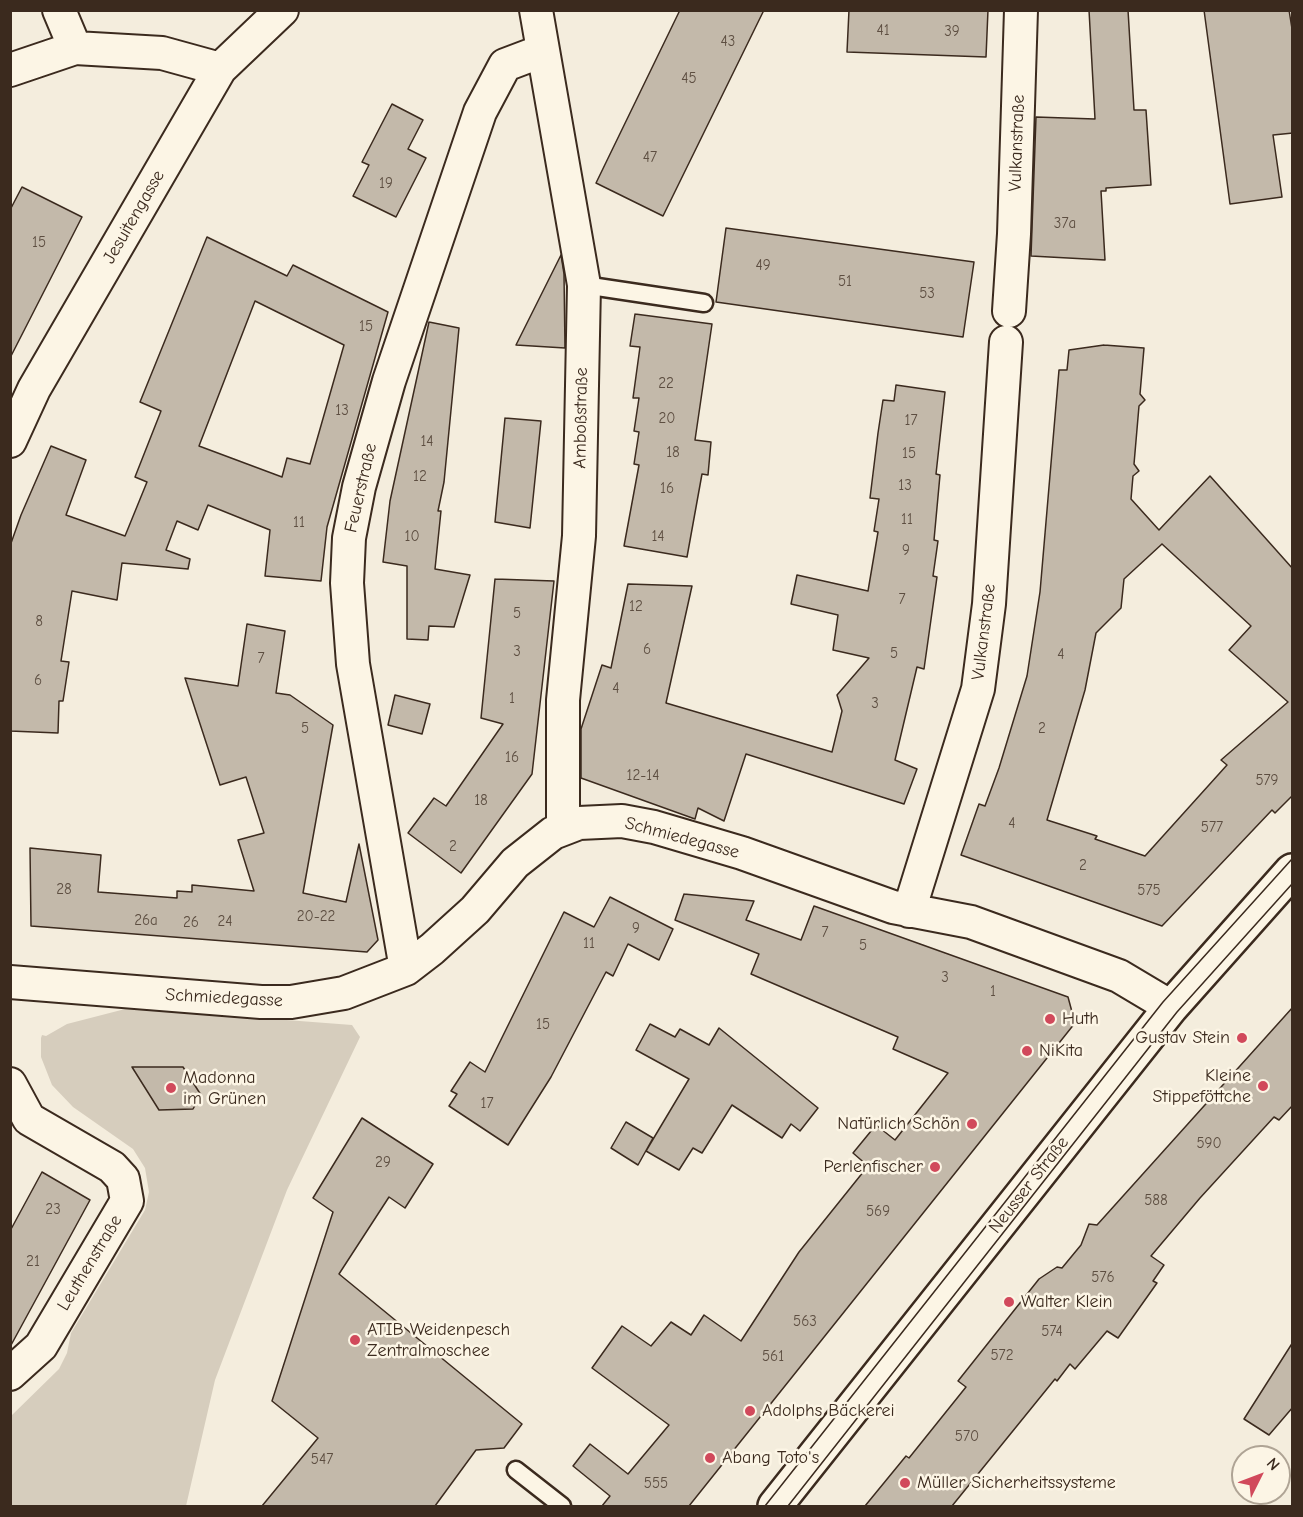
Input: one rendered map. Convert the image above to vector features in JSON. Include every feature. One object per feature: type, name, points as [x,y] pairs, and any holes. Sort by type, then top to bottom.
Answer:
[{"type":"main road","name":"Neusser Straße","points":[[776,1506],[1171,1006],[1293,871]]},
{"type":"street","points":[[59,10],[75,48]]},
{"type":"street","name":"Jesuitengasse","points":[[10,441],[34,389],[220,69],[282,10]]},
{"type":"street","name":"Amboßstraße","points":[[536,10],[584,285],[579,536],[563,700],[563,828]]},
{"type":"street","name":"Vulkanstraße","points":[[1009,311],[1014,234],[1021,10]]},
{"type":"street","points":[[10,70],[75,48],[162,53],[220,69]]},
{"type":"street","name":"Feuerstraße","points":[[406,969],[351,644],[346,583],[349,538],[359,487],[389,381],[480,112],[505,65],[542,51]]},
{"type":"street","name":"Vulkanstraße","points":[[909,911],[978,689],[989,604],[1006,342]]},
{"type":"street","name":"Schmiedegasse","points":[[10,982],[291,1002],[344,993],[406,969],[454,930],[528,851],[563,828],[595,821],[622,820],[654,826],[742,853],[909,911],[971,922],[1007,934],[1119,976],[1171,1006]]},
{"type":"street","name":"Leuthenstraße","points":[[10,1084],[29,1119],[112,1167],[123,1179],[127,1201],[40,1346],[10,1374]]},
{"type":"lane","points":[[584,285],[704,303]]},
{"type":"lane","points":[[516,1470],[562,1506]]},
{"type":"shaded area","points":[[129,1008],[352,1025],[360,1037],[287,1190],[215,1380],[186,1506],[11,1506],[11,1416],[59,1369],[67,1353],[71,1333],[145,1210],[149,1192],[145,1168],[133,1149],[73,1107],[52,1085],[41,1057],[41,1038],[42,1035],[46,1036],[67,1024]]},
{"type":"building","points":[[680,10],[764,10],[663,216],[596,183]]},
{"type":"building","points":[[849,10],[988,10],[986,57],[847,52]]},
{"type":"building","points":[[1089,10],[1128,10],[1134,110],[1146,110],[1151,185],[1106,188],[1106,191],[1101,191],[1105,260],[1031,256],[1036,117],[1095,119]]},
{"type":"building","points":[[1204,10],[1289,10],[1293,35],[1293,133],[1273,135],[1282,197],[1230,204]]},
{"type":"building","points":[[392,104],[423,120],[408,149],[426,158],[396,217],[353,196],[369,165],[362,162]]},
{"type":"building","points":[[22,187],[82,217],[10,358],[10,210]]},
{"type":"building","points":[[726,228],[974,262],[963,337],[716,302]]},
{"type":"building","points":[[207,237],[287,276],[293,265],[388,312],[327,527],[321,581],[265,576],[270,530],[208,505],[198,530],[177,521],[166,550],[190,559],[188,569],[122,563],[117,600],[72,591],[61,661],[69,662],[63,701],[59,701],[58,733],[10,731],[10,546],[21,515],[51,446],[86,460],[66,515],[125,536],[147,482],[135,477],[161,411],[140,402]],"holes":[[[255,301],[344,345],[310,464],[287,458],[282,477],[199,446]]]},
{"type":"building","points":[[561,255],[564,274],[565,348],[516,345]]},
{"type":"building","points":[[635,314],[712,324],[695,440],[711,442],[708,475],[702,474],[687,557],[624,546],[639,465],[634,464],[639,432],[634,431],[639,398],[633,398],[640,347],[630,346]]},
{"type":"building","points":[[429,322],[459,328],[444,482],[438,511],[441,511],[435,569],[470,575],[454,627],[429,626],[428,640],[407,639],[407,566],[383,562],[390,501]]},
{"type":"building","points":[[1104,345],[1144,348],[1140,394],[1145,400],[1139,406],[1134,464],[1139,471],[1133,476],[1131,499],[1159,530],[1210,476],[1293,569],[1293,795],[1275,813],[1272,810],[1162,926],[961,855],[979,804],[985,806],[1027,676],[1040,592],[1059,370],[1067,370],[1069,350]],"holes":[[[1162,544],[1251,626],[1229,650],[1288,702],[1221,760],[1227,765],[1145,856],[1095,839],[1097,836],[1047,820],[1085,690],[1096,633],[1121,608],[1124,579]]]},
{"type":"building","points":[[896,385],[945,392],[936,474],[940,475],[934,540],[938,541],[933,576],[937,577],[924,669],[917,667],[895,760],[917,769],[904,804],[746,754],[724,821],[698,808],[695,819],[581,778],[581,729],[602,665],[611,668],[628,584],[692,586],[666,703],[832,752],[842,711],[837,695],[869,658],[833,650],[838,615],[791,604],[797,575],[868,591],[878,532],[874,531],[879,499],[870,498],[878,433],[883,400],[894,401]]},
{"type":"building","points":[[505,418],[541,421],[530,528],[495,522]]},
{"type":"building","points":[[495,579],[554,581],[532,774],[461,873],[408,833],[434,798],[446,806],[503,724],[481,718]]},
{"type":"building","points":[[247,624],[285,631],[276,693],[290,695],[333,725],[303,893],[346,902],[359,844],[378,940],[367,952],[31,926],[30,848],[101,855],[98,892],[177,898],[177,891],[192,892],[192,885],[254,891],[238,840],[264,833],[246,777],[220,785],[185,678],[238,686]]},
{"type":"building","points":[[395,695],[430,704],[422,734],[388,725]]},
{"type":"building","points":[[684,894],[754,901],[746,920],[801,940],[814,906],[1068,997],[1075,1023],[689,1506],[602,1506],[610,1496],[573,1466],[590,1444],[628,1474],[669,1425],[592,1368],[622,1326],[651,1346],[671,1322],[691,1335],[704,1315],[741,1341],[799,1252],[868,1166],[853,1153],[876,1125],[895,1140],[948,1073],[893,1049],[898,1037],[751,974],[759,954],[675,920]]},
{"type":"building","points":[[610,897],[673,929],[659,960],[628,944],[613,976],[606,972],[551,1077],[508,1145],[449,1106],[457,1094],[451,1091],[470,1062],[485,1072],[564,912],[594,927]]},
{"type":"building","points":[[1293,1007],[1293,1105],[1279,1120],[1274,1117],[1151,1256],[1164,1265],[1153,1281],[1157,1283],[1118,1338],[1107,1331],[1075,1369],[1070,1364],[1057,1381],[1055,1379],[952,1506],[865,1506],[906,1456],[909,1458],[966,1387],[958,1381],[1039,1279],[1057,1267],[1062,1268],[1081,1245],[1089,1224],[1097,1225]]},
{"type":"building","points":[[650,1024],[675,1037],[680,1029],[709,1045],[719,1028],[818,1108],[800,1131],[791,1124],[782,1138],[732,1105],[702,1153],[693,1148],[679,1170],[646,1151],[689,1079],[636,1050]]},
{"type":"building","name":"Madonna im Grünen","points":[[132,1067],[183,1067],[201,1095],[193,1109],[159,1110]]},
{"type":"building","name":"ATIB Weidenpesch Zentralmoschee","points":[[362,1118],[433,1164],[405,1208],[389,1197],[339,1274],[522,1424],[504,1448],[476,1450],[435,1506],[262,1506],[318,1438],[272,1401],[333,1212],[313,1198]]},
{"type":"building","points":[[626,1122],[653,1138],[638,1165],[611,1148]]},
{"type":"building","points":[[42,1172],[90,1200],[10,1347],[10,1231]]},
{"type":"building","points":[[1293,1342],[1293,1407],[1269,1435],[1244,1419]]},
{"type":"tram line","points":[[765,1506],[1163,1002],[1292,859]]},
{"type":"tram line","points":[[788,1506],[1177,1012],[1292,884]]},
{"type":"place","name":"Huth","points":[[1050,1019]]},
{"type":"place","name":"Gustav Stein","points":[[1242,1038]]},
{"type":"place","name":"NiKita","points":[[1027,1051]]},
{"type":"place","name":"Kleine Stippeföttche","points":[[1263,1086]]},
{"type":"place","name":"Madonna im Grünen","points":[[171,1088]]},
{"type":"place","name":"Natürlich Schön","points":[[972,1124]]},
{"type":"place","name":"Perlenfischer","points":[[935,1167]]},
{"type":"place","name":"Walter Klein","points":[[1009,1302]]},
{"type":"place","name":"ATIB Weidenpesch Zentralmoschee","points":[[355,1340]]},
{"type":"place","name":"Adolphs Bäckerei","points":[[750,1411]]},
{"type":"place","name":"Abang Toto's","points":[[710,1458]]},
{"type":"place","name":"Müller Sicherheitssysteme","points":[[905,1483]]}]
